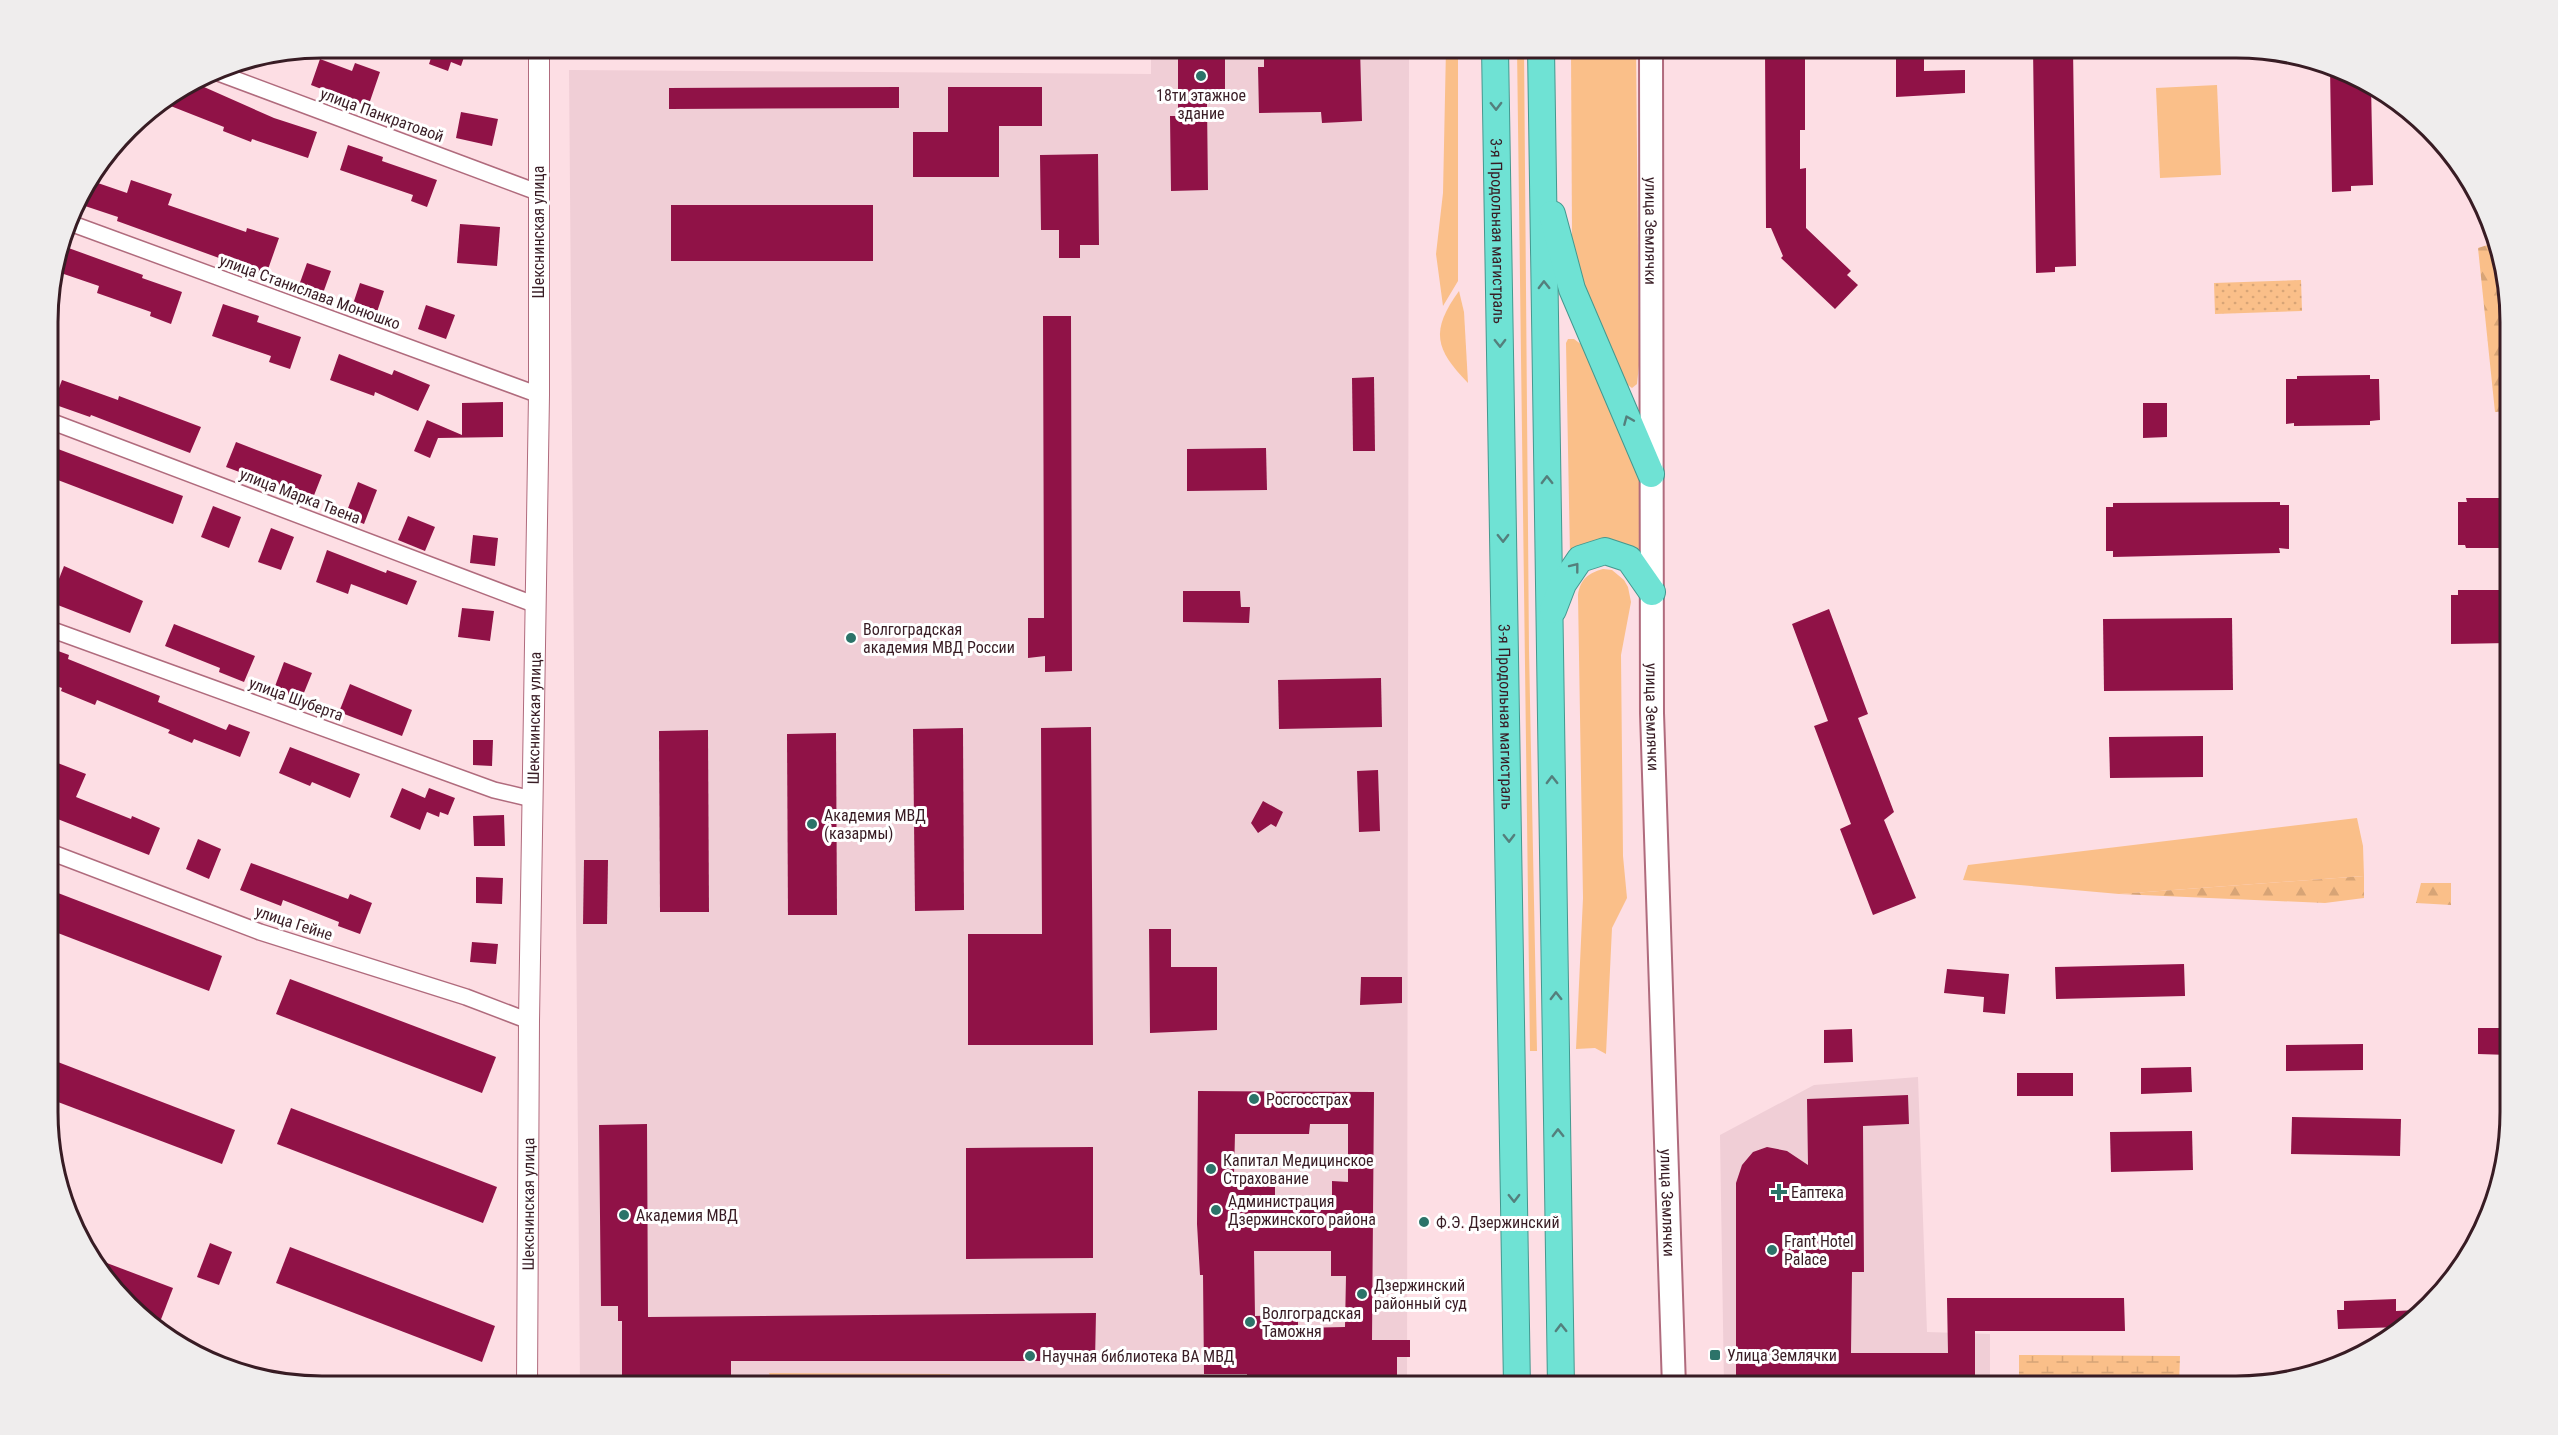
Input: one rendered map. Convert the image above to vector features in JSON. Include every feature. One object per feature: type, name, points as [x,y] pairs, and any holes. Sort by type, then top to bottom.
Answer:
[{"type":"highway","name":"3-я Продольная магистраль","points":[[1495,58],[1517,1376]]},
{"type":"highway","points":[[1541,58],[1561,1376]]},
{"type":"highway","points":[[1542,174],[1572,289],[1651,474]]},
{"type":"highway","points":[[1549,619],[1563,584],[1580,560],[1605,551],[1629,559],[1652,591]]},
{"type":"main road","name":"улица Землячки","points":[[1651,58],[1653,770],[1674,1376]]},
{"type":"street","name":"Шекснинская улица","points":[[527,1376],[529,1021],[539,395],[537,192],[539,58]]},
{"type":"street","name":"улица Панкратовой","points":[[227,76],[537,192]]},
{"type":"street","name":"улица Станислава Монюшко","points":[[77,226],[539,395]]},
{"type":"street","name":"улица Марка Твена","points":[[58,424],[536,604]]},
{"type":"street","name":"улица Шуберта","points":[[58,632],[483,786],[532,799]]},
{"type":"street","name":"улица Гейне","points":[[58,855],[260,932],[466,997],[529,1021]]},
{"type":"shaded area","name":"Волгоградская академия МВД России","points":[[1151,58],[1409,58],[1407,1376],[580,1376],[569,70],[1151,74]]},
{"type":"shaded area","points":[[1918,1077],[1927,1332],[1990,1334],[1990,1376],[1724,1376],[1720,1135],[1814,1085]]},
{"type":"green space","points":[[1446,58],[1458,58],[1458,281],[1443,306],[1436,254],[1443,193]]},
{"type":"green space","points":[[1517,58],[1524,58],[1529,651],[1537,1051],[1530,1051]]},
{"type":"green space","points":[[1571,58],[1636,58],[1639,365],[1637,384],[1632,388],[1625,383],[1575,274],[1572,236]]},
{"type":"green space","points":[[2217,85],[2221,175],[2160,178],[2156,88]]},
{"type":"green space","points":[[2488,245],[2497,288],[2500,322],[2500,412],[2495,412],[2478,248]]},
{"type":"green space","points":[[2301,280],[2302,311],[2215,314],[2214,283]]},
{"type":"green space","points":[[1459,291],[1464,312],[1468,383],[1449,360],[1440,339],[1444,317]]},
{"type":"green space","points":[[1568,339],[1574,339],[1582,345],[1642,484],[1641,560],[1595,541],[1583,544],[1570,555],[1566,343]]},
{"type":"green space","points":[[1603,569],[1612,570],[1624,580],[1631,602],[1621,655],[1623,856],[1627,898],[1612,928],[1606,1054],[1595,1048],[1576,1049],[1583,898],[1578,595],[1586,578],[1593,572]]},
{"type":"green space","points":[[2357,818],[2363,846],[2364,876],[2119,894],[1963,880],[1968,865]]},
{"type":"green space","points":[[2364,876],[2364,898],[2325,903],[2119,894]]},
{"type":"green space","points":[[2421,883],[2451,883],[2451,905],[2416,903]]},
{"type":"green space","points":[[2019,1355],[2180,1356],[2179,1376],[2019,1376]]},
{"type":"green space","points":[[769,1373],[950,1374],[950,1376],[770,1376]]},
{"type":"building","points":[[431,58],[464,58],[461,66],[451,62],[448,71],[429,64]]},
{"type":"building","points":[[1178,58],[1225,58],[1225,98],[1211,98],[1211,104],[1207,104],[1208,190],[1171,191],[1170,116],[1178,116]]},
{"type":"building","points":[[1264,58],[1360,58],[1362,121],[1322,123],[1321,112],[1259,113],[1258,67],[1264,67]]},
{"type":"building","points":[[1765,58],[1805,58],[1805,130],[1800,130],[1800,169],[1806,168],[1806,228],[1851,271],[1847,275],[1858,285],[1835,309],[1781,258],[1783,256],[1771,228],[1766,228]]},
{"type":"building","points":[[1896,58],[1924,58],[1924,71],[1965,70],[1965,93],[1896,97]]},
{"type":"building","points":[[2033,58],[2073,58],[2076,266],[2055,267],[2055,272],[2036,273]]},
{"type":"building","points":[[320,59],[352,71],[355,63],[380,72],[368,107],[311,85]]},
{"type":"building","points":[[2330,76],[2371,96],[2373,185],[2351,186],[2351,191],[2332,192]]},
{"type":"building","points":[[204,87],[274,118],[317,132],[308,158],[252,139],[251,142],[223,131],[224,127],[171,106]]},
{"type":"building","points":[[899,87],[899,108],[669,109],[669,88]]},
{"type":"building","points":[[948,87],[1042,87],[1042,126],[999,126],[999,177],[913,177],[913,132],[948,132]]},
{"type":"building","points":[[461,112],[498,119],[492,146],[456,138]]},
{"type":"building","points":[[348,145],[383,157],[382,161],[437,180],[427,207],[411,201],[413,195],[340,170]]},
{"type":"building","points":[[1098,154],[1099,245],[1080,245],[1080,258],[1059,258],[1059,230],[1041,230],[1040,155]]},
{"type":"building","points":[[131,180],[172,194],[168,205],[246,232],[247,228],[279,238],[266,275],[117,221],[118,217],[86,206],[98,183],[127,193]]},
{"type":"building","points":[[671,205],[873,205],[873,261],[671,261]]},
{"type":"building","points":[[460,224],[500,227],[497,266],[457,263]]},
{"type":"building","points":[[69,248],[182,292],[171,324],[150,316],[151,312],[97,293],[99,286],[63,274]]},
{"type":"building","points":[[307,263],[331,271],[322,296],[298,288]]},
{"type":"building","points":[[360,283],[384,291],[376,315],[352,307]]},
{"type":"building","points":[[223,304],[259,316],[257,322],[301,337],[290,369],[269,362],[271,356],[212,336]]},
{"type":"building","points":[[426,305],[455,315],[446,339],[418,329]]},
{"type":"building","points":[[1043,316],[1071,316],[1072,671],[1045,672],[1045,656],[1028,658],[1028,618],[1044,618]]},
{"type":"building","points":[[339,354],[392,375],[394,370],[430,385],[418,411],[375,392],[374,396],[330,380]]},
{"type":"building","points":[[2370,375],[2370,379],[2379,379],[2380,420],[2370,421],[2370,425],[2294,426],[2294,423],[2286,424],[2286,379],[2297,379],[2297,376]]},
{"type":"building","points":[[1374,377],[1375,451],[1353,451],[1352,378]]},
{"type":"building","points":[[62,380],[118,400],[119,396],[201,427],[190,453],[91,415],[90,417],[58,406],[58,391]]},
{"type":"building","points":[[503,402],[503,437],[438,438],[430,458],[414,451],[427,420],[462,435],[462,403]]},
{"type":"building","points":[[2143,403],[2167,403],[2167,437],[2143,438]]},
{"type":"building","points":[[236,442],[322,475],[311,503],[284,493],[285,489],[226,467]]},
{"type":"building","points":[[1266,448],[1267,490],[1187,491],[1187,449]]},
{"type":"building","points":[[58,449],[183,496],[173,524],[58,480]]},
{"type":"building","points":[[358,482],[377,490],[364,524],[345,516]]},
{"type":"building","points":[[2466,498],[2500,498],[2500,548],[2466,548],[2465,545],[2458,545],[2458,502],[2467,502]]},
{"type":"building","points":[[2280,502],[2280,505],[2289,505],[2289,549],[2279,548],[2280,553],[2113,557],[2113,551],[2106,551],[2106,507],[2113,507],[2113,503]]},
{"type":"building","points":[[213,506],[241,517],[229,548],[201,537]]},
{"type":"building","points":[[408,516],[435,527],[425,551],[398,540]]},
{"type":"building","points":[[271,528],[294,537],[281,570],[258,562]]},
{"type":"building","points":[[473,535],[498,538],[495,566],[470,563]]},
{"type":"building","points":[[327,550],[386,573],[387,570],[417,581],[407,605],[351,584],[348,594],[316,582]]},
{"type":"building","points":[[64,566],[143,601],[130,633],[58,605],[58,581]]},
{"type":"building","points":[[2458,590],[2500,590],[2500,643],[2451,644],[2451,595],[2458,595]]},
{"type":"building","points":[[1183,591],[1240,591],[1241,607],[1250,607],[1249,623],[1183,622]]},
{"type":"building","points":[[462,608],[494,611],[490,641],[458,637]]},
{"type":"building","points":[[1829,609],[1868,714],[1858,718],[1894,812],[1884,820],[1916,898],[1873,915],[1840,829],[1851,824],[1814,726],[1828,721],[1792,624]]},
{"type":"building","points":[[2232,618],[2233,690],[2104,691],[2103,619]]},
{"type":"building","points":[[174,624],[255,656],[244,682],[219,672],[220,668],[165,646]]},
{"type":"building","points":[[58,651],[69,655],[68,659],[160,696],[158,702],[226,730],[229,724],[250,732],[240,757],[194,739],[192,743],[168,733],[170,730],[97,700],[95,705],[61,691],[62,688],[58,687]]},
{"type":"building","points":[[284,662],[312,673],[301,700],[274,689]]},
{"type":"building","points":[[1381,678],[1382,727],[1279,729],[1278,680]]},
{"type":"building","points":[[350,684],[412,710],[402,736],[339,712]]},
{"type":"building","points":[[1091,727],[1093,1045],[968,1045],[968,934],[1042,934],[1041,728]]},
{"type":"building","points":[[963,728],[964,910],[915,911],[913,729]]},
{"type":"building","points":[[708,730],[709,912],[660,912],[659,731]]},
{"type":"building","name":"Академия МВД (казармы)","points":[[836,733],[837,915],[788,915],[787,734]]},
{"type":"building","points":[[2203,736],[2203,777],[2110,778],[2109,737]]},
{"type":"building","points":[[473,740],[493,740],[492,766],[473,765]]},
{"type":"building","points":[[290,747],[360,774],[350,798],[312,782],[310,786],[279,773]]},
{"type":"building","points":[[58,763],[86,774],[76,797],[160,828],[149,855],[58,819]]},
{"type":"building","points":[[1378,770],[1380,831],[1359,832],[1357,771]]},
{"type":"building","points":[[402,788],[425,798],[429,788],[455,798],[448,815],[440,812],[439,817],[427,812],[420,830],[390,817]]},
{"type":"building","points":[[1263,801],[1283,812],[1276,827],[1271,824],[1258,833],[1251,823]]},
{"type":"building","points":[[504,815],[505,846],[474,846],[473,816]]},
{"type":"building","points":[[198,839],[221,849],[209,879],[186,869]]},
{"type":"building","points":[[584,860],[608,860],[607,924],[583,924]]},
{"type":"building","points":[[251,863],[348,899],[350,894],[372,903],[360,934],[338,926],[339,922],[283,900],[281,906],[240,890]]},
{"type":"building","points":[[476,877],[503,878],[502,904],[476,903]]},
{"type":"building","points":[[58,893],[222,956],[209,991],[58,933]]},
{"type":"building","points":[[1149,929],[1171,929],[1171,967],[1217,967],[1217,1030],[1150,1033]]},
{"type":"building","points":[[472,942],[498,944],[496,964],[470,962]]},
{"type":"building","points":[[2184,964],[2185,996],[2056,999],[2055,967]]},
{"type":"building","points":[[1947,969],[2009,974],[2005,1014],[1983,1012],[1984,997],[1944,993]]},
{"type":"building","points":[[1361,977],[1402,977],[1402,1003],[1360,1005]]},
{"type":"building","points":[[290,979],[496,1057],[482,1093],[276,1014]]},
{"type":"building","points":[[2478,1028],[2500,1028],[2500,1055],[2478,1054]]},
{"type":"building","points":[[1852,1029],[1853,1062],[1824,1063],[1824,1030]]},
{"type":"building","points":[[2363,1044],[2363,1070],[2286,1071],[2286,1045]]},
{"type":"building","points":[[58,1062],[235,1130],[222,1164],[58,1102]]},
{"type":"building","points":[[2191,1067],[2192,1092],[2141,1094],[2141,1068]]},
{"type":"building","points":[[2017,1073],[2073,1073],[2073,1096],[2017,1096]]},
{"type":"building","points":[[1198,1091],[1374,1092],[1372,1340],[1410,1340],[1410,1357],[1397,1357],[1397,1375],[1204,1374],[1203,1275],[1200,1275],[1197,1224]],"holes":[[[1310,1124],[1348,1124],[1348,1182],[1332,1181],[1332,1210],[1275,1210],[1275,1175],[1234,1174],[1235,1134],[1309,1134]],[[1254,1251],[1331,1251],[1331,1276],[1346,1276],[1345,1327],[1298,1328],[1298,1315],[1255,1316]]]},
{"type":"building","points":[[1908,1095],[1909,1124],[1863,1126],[1864,1272],[1852,1272],[1851,1353],[1948,1353],[1947,1298],[2124,1298],[2125,1331],[1975,1331],[1975,1376],[1736,1376],[1736,1183],[1742,1165],[1753,1152],[1767,1147],[1787,1151],[1808,1165],[1807,1099]]},
{"type":"building","points":[[291,1108],[497,1187],[483,1223],[277,1144]]},
{"type":"building","points":[[2292,1117],[2401,1119],[2400,1156],[2291,1154]]},
{"type":"building","name":"Академия МВД","points":[[647,1124],[648,1317],[1096,1313],[1095,1361],[731,1361],[731,1376],[622,1376],[622,1321],[618,1321],[618,1306],[601,1306],[599,1125]]},
{"type":"building","points":[[2192,1131],[2193,1170],[2111,1172],[2110,1132]]},
{"type":"building","points":[[1093,1147],[1093,1258],[966,1259],[966,1148]]},
{"type":"building","points":[[210,1243],[232,1252],[219,1285],[197,1277]]},
{"type":"building","points":[[290,1247],[495,1326],[482,1362],[276,1283]]},
{"type":"building","points":[[105,1262],[173,1288],[160,1321],[124,1287]]},
{"type":"building","points":[[2396,1299],[2396,1311],[2411,1310],[2388,1327],[2338,1329],[2337,1310],[2344,1310],[2344,1301]]},
{"type":"place","name":"18ти этажное здание","points":[[1201,76]]},
{"type":"place","name":"Волгоградская академия МВД России","points":[[851,638]]},
{"type":"place","name":"Академия МВД (казармы)","points":[[812,824]]},
{"type":"place","name":"Росгосстрах","points":[[1254,1099]]},
{"type":"place","name":"Капитал Медицинское Страхование","points":[[1211,1169]]},
{"type":"place","name":"Еаптека","points":[[1779,1192]]},
{"type":"place","name":"Администрация Дзержинского района","points":[[1216,1210]]},
{"type":"place","name":"Академия МВД","points":[[624,1215]]},
{"type":"place","name":"Ф.Э. Дзержинский","points":[[1424,1222]]},
{"type":"place","name":"Frant Hotel Palace","points":[[1772,1250]]},
{"type":"place","name":"Дзержинский районный суд","points":[[1362,1294]]},
{"type":"place","name":"Волгоградская Таможня","points":[[1250,1322]]},
{"type":"place","name":"Улица Землячки","points":[[1715,1355]]},
{"type":"place","name":"Научная библиотека ВА МВД","points":[[1030,1356]]}]
